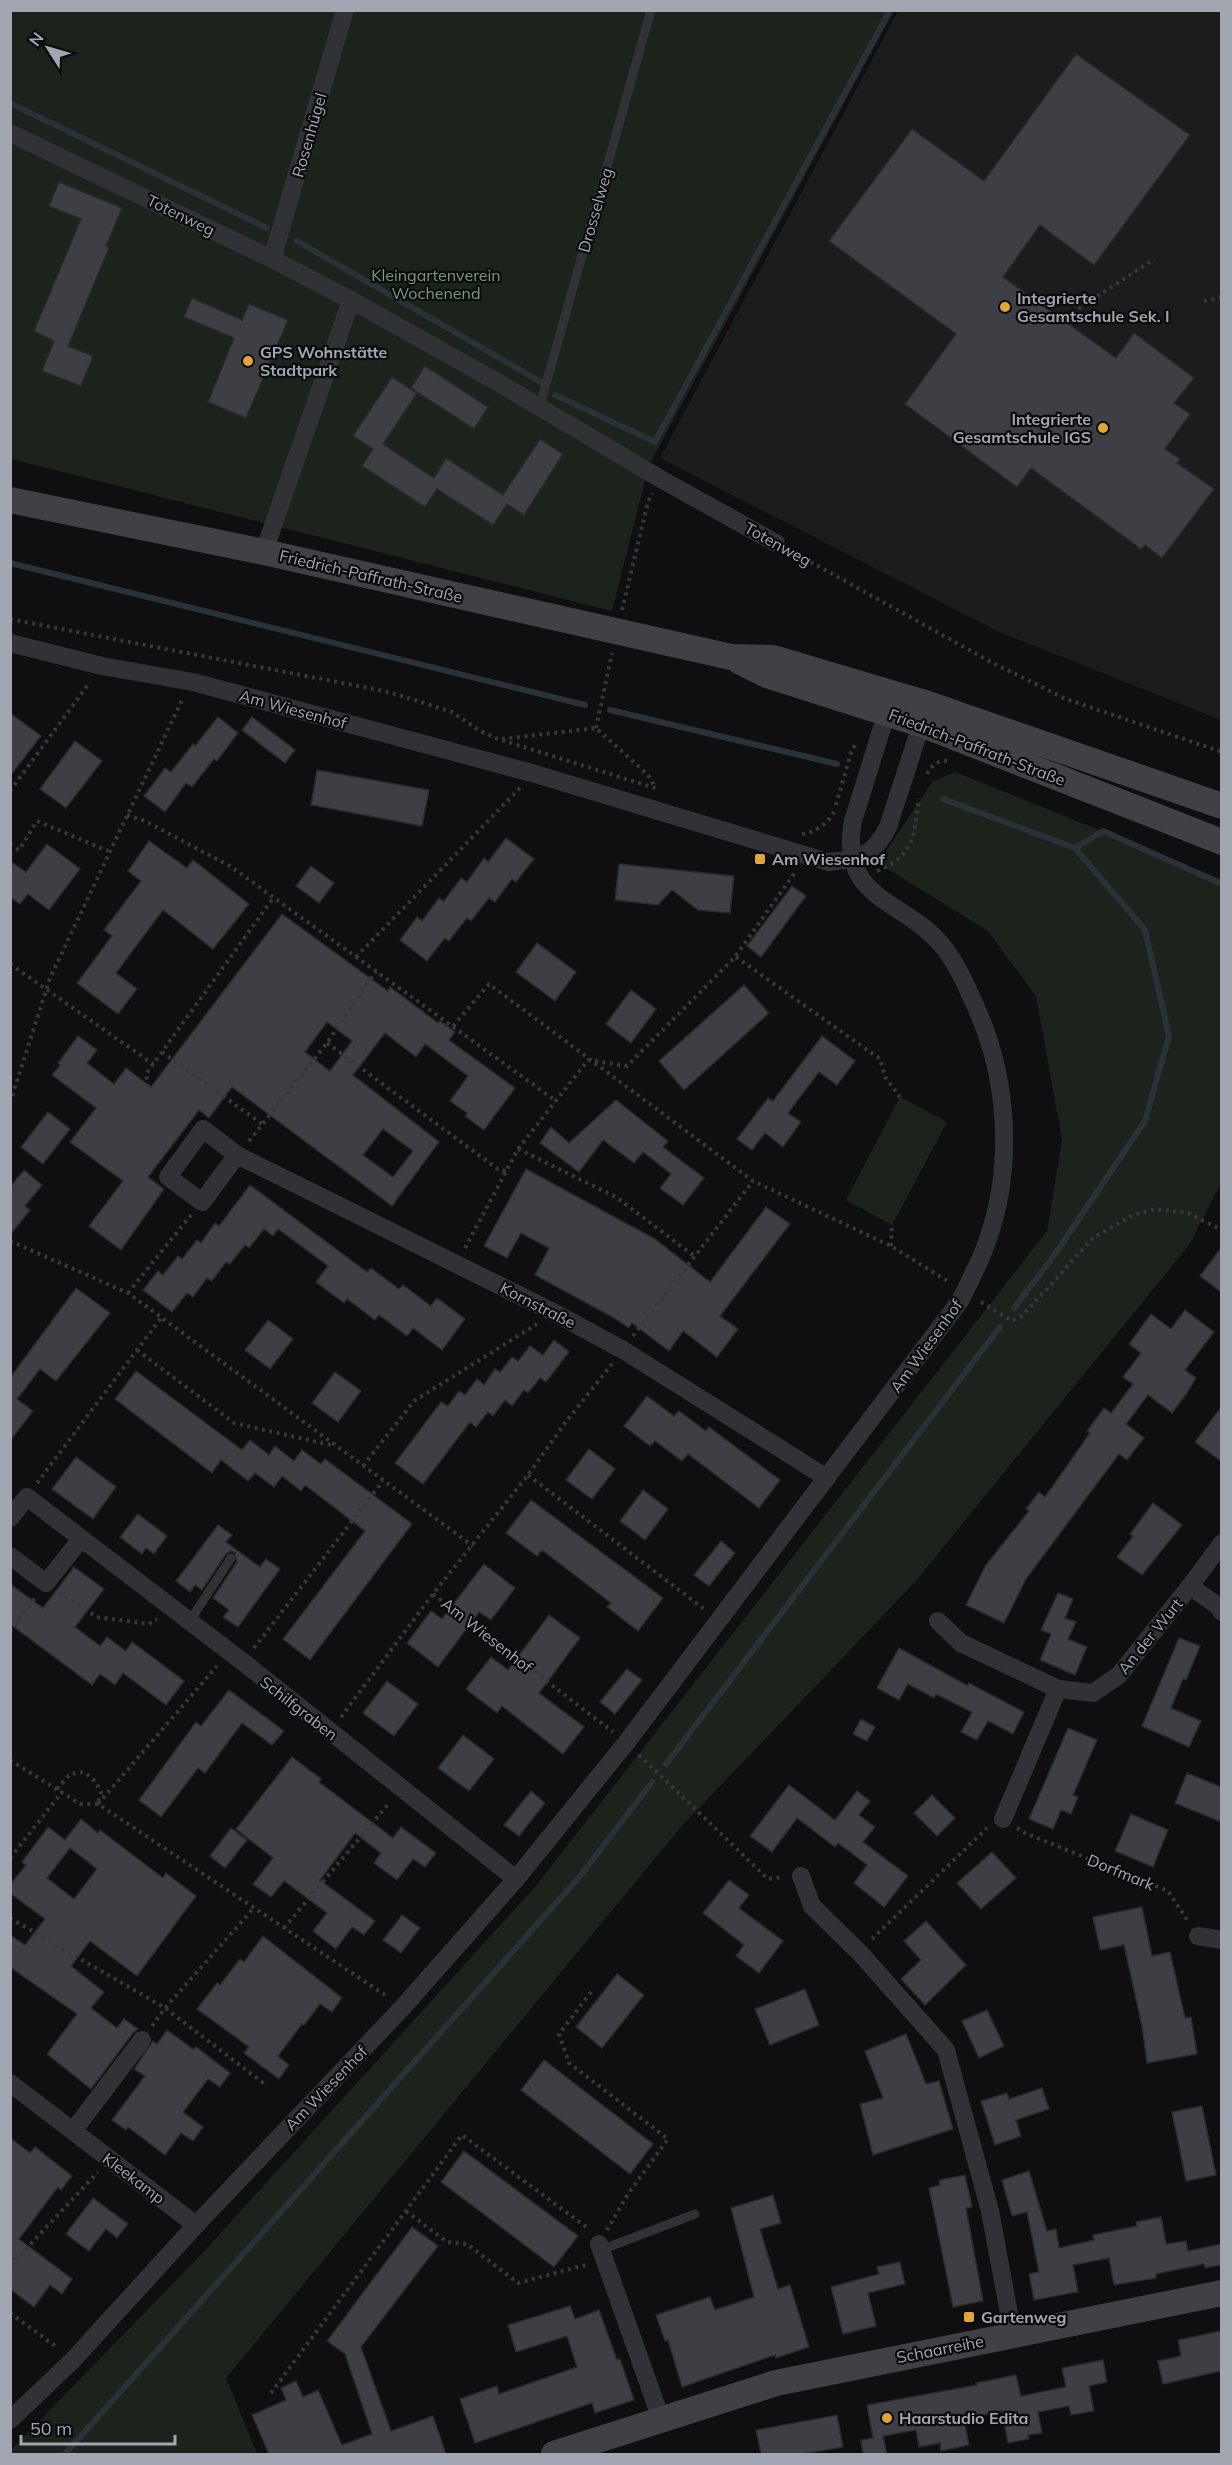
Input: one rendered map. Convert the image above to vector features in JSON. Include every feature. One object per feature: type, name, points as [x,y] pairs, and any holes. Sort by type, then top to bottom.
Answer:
[{"type":"main road","name":"Friedrich-Paffrath-Straße","points":[[10,500],[264,552],[730,657],[773,658],[890,703],[1221,806]]},
{"type":"main road","name":"Friedrich-Paffrath-Straße","points":[[925,714],[1221,842]]},
{"type":"main road","name":"Schaarreihe","points":[[554,2454],[776,2382],[1221,2293]]},
{"type":"street","name":"Rosenhügel","points":[[273,259],[345,10]]},
{"type":"street","name":"Totenweg","points":[[10,133],[273,259],[351,300],[776,543]]},
{"type":"street","points":[[264,552],[351,300]]},
{"type":"street","name":"Am Wiesenhof","points":[[10,643],[102,666],[193,682],[532,774],[828,862],[865,856],[882,840],[925,714]]},
{"type":"street","name":"Am Wiesenhof","points":[[10,2420],[73,2360],[196,2225],[403,2007],[516,1879],[626,1743],[960,1301],[971,1295],[998,1203],[1003,1169],[1004,1126],[999,1084],[991,1049],[980,1015],[953,960],[926,930],[880,898],[861,878],[851,860],[849,842],[853,821],[890,703]]},
{"type":"street","name":"Kornstraße","points":[[202,1202],[168,1178],[203,1129],[237,1155],[555,1313],[623,1350],[827,1478]]},
{"type":"street","points":[[202,1202],[237,1155]]},
{"type":"street","points":[[10,1518],[27,1497]]},
{"type":"street","name":"Schilfgraben","points":[[27,1497],[236,1657],[516,1879]]},
{"type":"street","points":[[10,1556],[46,1583],[81,1539]]},
{"type":"street","name":"An der Wurt","points":[[938,1621],[961,1643],[1058,1689],[1093,1693],[1119,1675],[1221,1543]]},
{"type":"street","points":[[1190,1586],[1219,1607],[1221,1612]]},
{"type":"street","points":[[1003,1819],[1058,1689]]},
{"type":"street","points":[[795,1876],[812,1906],[861,1954],[946,2050],[990,2211],[1013,2335]]},
{"type":"street","points":[[1198,1936],[1221,1940]]},
{"type":"street","points":[[73,2132],[142,2040]]},
{"type":"street","name":"Kleekamp","points":[[10,2083],[196,2225]]},
{"type":"street","points":[[601,2251],[661,2419]]},
{"type":"lane","name":"Drosselweg","points":[[539,409],[651,10]]},
{"type":"lane","points":[[189,1622],[231,1558]]},
{"type":"lane","points":[[601,2251],[695,2214]]},
{"type":"path","points":[[1066,316],[1154,259]]},
{"type":"path","points":[[1204,301],[1221,297]]},
{"type":"path","points":[[622,610],[648,502],[659,478]]},
{"type":"path","name":"Totenweg","points":[[776,543],[991,662],[1066,699],[1221,752]]},
{"type":"path","points":[[10,620],[388,692],[452,712],[498,740],[666,791]]},
{"type":"path","points":[[596,728],[613,651]]},
{"type":"path","points":[[10,791],[102,666]]},
{"type":"path","points":[[10,1103],[12,1089],[50,978],[176,708],[193,682]]},
{"type":"path","points":[[498,740],[596,728],[648,776],[655,789]]},
{"type":"path","points":[[795,833],[815,831],[826,824],[833,815],[855,744],[859,743],[876,749]]},
{"type":"path","points":[[926,776],[931,767],[941,760],[956,762]]},
{"type":"path","points":[[356,957],[532,774]]},
{"type":"path","points":[[861,878],[902,858],[910,846],[920,795]]},
{"type":"path","points":[[127,815],[145,821],[230,866],[556,1101]]},
{"type":"path","points":[[10,844],[19,850],[37,821],[108,851]]},
{"type":"path","points":[[588,1060],[627,1066],[735,957],[798,869]]},
{"type":"path","points":[[148,1087],[146,1074],[274,897]]},
{"type":"path","points":[[735,957],[880,1059],[885,1077],[900,1097]]},
{"type":"path","points":[[10,964],[153,1065]]},
{"type":"path","points":[[237,1155],[327,1043],[376,971]]},
{"type":"path","points":[[453,1026],[489,984],[753,1181],[891,1246],[1012,1321],[1023,1315],[1093,1238],[1133,1215],[1156,1209],[1188,1212],[1221,1230]]},
{"type":"path","points":[[327,1043],[499,1170],[506,1171]]},
{"type":"path","points":[[162,1052],[262,1124]]},
{"type":"path","points":[[456,1264],[518,1149],[588,1060]]},
{"type":"path","points":[[518,1149],[616,1197],[694,1256]]},
{"type":"path","points":[[330,1732],[433,1594],[473,1546],[565,1423],[753,1181]]},
{"type":"path","points":[[128,1293],[202,1202]]},
{"type":"path","points":[[891,1246],[892,1225]]},
{"type":"path","points":[[10,1241],[128,1293],[473,1546]]},
{"type":"path","points":[[363,1466],[414,1401],[555,1313]]},
{"type":"path","points":[[27,1497],[161,1318]]},
{"type":"path","points":[[137,1350],[234,1423],[337,1446]]},
{"type":"path","points":[[528,1475],[719,1620]]},
{"type":"path","points":[[98,1804],[236,1657],[383,1481]]},
{"type":"path","points":[[10,1631],[46,1583],[97,1617],[149,1624],[172,1610]]},
{"type":"path","name":"Am Wiesenhof","points":[[433,1594],[626,1743]]},
{"type":"path","points":[[626,1743],[768,1879],[795,1876]]},
{"type":"path","points":[[10,1760],[80,1804],[98,1804],[403,2007]]},
{"type":"path","points":[[10,1858],[70,1774],[84,1772],[96,1782],[101,1792],[98,1804]]},
{"type":"path","points":[[284,1928],[402,1788]]},
{"type":"path","points":[[861,1954],[875,1935],[991,1824],[1003,1819]]},
{"type":"path","name":"Dorfmark","points":[[1003,1819],[1025,1833],[1168,1891],[1198,1936]]},
{"type":"path","points":[[165,2008],[254,1909]]},
{"type":"path","points":[[10,1918],[165,2008],[266,2085]]},
{"type":"path","points":[[406,2211],[447,2242],[467,2244],[518,2283],[601,2251],[628,2194],[668,2139],[569,2063],[559,2034],[591,1992]]},
{"type":"path","points":[[271,2393],[462,2135],[593,2232],[601,2251]]},
{"type":"path","points":[[10,2266],[110,2160]]},
{"type":"path","points":[[10,2313],[73,2360]]},
{"type":"shaded area","points":[[898,11],[1221,11],[1221,720],[999,632],[660,458]]},
{"type":"green space","name":"Kleingartenverein Wochenend","points":[[10,11],[894,11],[649,465],[612,611],[11,459]]},
{"type":"green space","points":[[955,772],[1221,879],[1221,1183],[1189,1245],[915,1582],[680,1828],[226,2378],[257,2454],[11,2454],[11,2450],[197,2259],[535,1887],[1047,1231],[1062,1140],[1036,996],[988,931],[878,863],[933,781]]},
{"type":"green space","points":[[900,1097],[947,1122],[892,1225],[846,1200]]},
{"type":"building","name":"Integrierte Gesamtschule Sek. I","points":[[1076,54],[1190,135],[1094,265],[1040,225],[1003,277],[1116,358],[1134,333],[1194,378],[1174,403],[1190,414],[1165,449],[1180,459],[1177,463],[1214,489],[1162,558],[1145,545],[1141,549],[1031,468],[1017,487],[905,404],[956,334],[829,241],[912,129],[984,181]]},
{"type":"building","points":[[59,182],[122,208],[106,246],[109,248],[68,346],[93,356],[81,386],[42,371],[54,341],[34,331],[81,219],[49,206]]},
{"type":"building","name":"GPS Wohnstätte Stadtpark","points":[[192,298],[242,320],[249,304],[288,320],[246,418],[208,402],[234,338],[184,317]]},
{"type":"building","points":[[425,366],[488,407],[474,429],[411,388]]},
{"type":"building","points":[[392,377],[417,393],[383,444],[434,478],[446,458],[503,495],[540,439],[563,454],[524,515],[507,504],[493,525],[437,489],[425,507],[362,466],[373,449],[353,436]]},
{"type":"building","points":[[10,713],[41,736],[10,776]]},
{"type":"building","points":[[218,717],[238,733],[217,761],[214,759],[192,787],[186,783],[165,812],[144,796],[165,768],[171,772]]},
{"type":"building","points":[[252,717],[295,750],[285,763],[242,730]]},
{"type":"building","points":[[75,741],[102,761],[66,808],[40,789]]},
{"type":"building","points":[[317,770],[429,790],[422,826],[311,805]]},
{"type":"building","points":[[506,838],[534,859],[516,882],[512,879],[495,902],[489,898],[471,921],[467,918],[449,941],[445,938],[427,961],[400,940],[417,917],[422,921],[439,898],[444,901],[461,878],[467,882],[484,858],[488,862]]},
{"type":"building","points":[[149,841],[187,868],[193,860],[249,904],[213,949],[163,910],[116,973],[137,989],[118,1014],[77,983],[112,936],[104,930],[141,881],[128,871]]},
{"type":"building","points":[[47,844],[80,869],[49,910],[28,894],[20,904],[10,897],[10,861],[26,872]]},
{"type":"building","points":[[619,864],[734,876],[730,913],[698,910],[672,890],[658,905],[615,900]]},
{"type":"building","points":[[311,866],[334,883],[319,903],[296,886]]},
{"type":"building","points":[[792,886],[806,896],[761,957],[747,946]]},
{"type":"building","points":[[282,914],[388,991],[390,987],[438,1023],[440,1021],[455,1032],[449,1040],[515,1088],[484,1130],[465,1116],[467,1113],[450,1101],[468,1076],[425,1044],[416,1057],[385,1033],[353,1075],[439,1142],[392,1206],[232,1087],[209,1118],[199,1110],[148,1177],[164,1189],[121,1250],[89,1226],[123,1181],[70,1142],[96,1108],[52,1075],[78,1036],[97,1050],[87,1063],[114,1084],[126,1068],[151,1087]],"holes":[[[327,1022],[352,1041],[330,1071],[305,1052]],[[383,1129],[413,1151],[393,1177],[363,1155]]]},
{"type":"building","points":[[537,943],[576,972],[555,1001],[516,972]]},
{"type":"building","points":[[744,985],[769,1013],[684,1090],[659,1061]]},
{"type":"building","points":[[631,990],[656,1009],[631,1043],[606,1024]]},
{"type":"building","points":[[822,1036],[855,1061],[837,1085],[819,1072],[788,1113],[801,1122],[783,1147],[765,1133],[752,1150],[737,1139],[768,1098],[773,1101]]},
{"type":"building","points":[[616,1100],[668,1141],[663,1147],[704,1178],[683,1205],[660,1188],[671,1174],[643,1152],[634,1163],[603,1140],[579,1172],[540,1143],[551,1127],[569,1143]]},
{"type":"building","points":[[48,1112],[70,1129],[43,1164],[21,1147]]},
{"type":"building","points":[[526,1169],[655,1239],[710,1282],[766,1207],[790,1224],[720,1316],[738,1329],[717,1357],[683,1331],[669,1351],[632,1323],[629,1328],[535,1275],[549,1248],[521,1233],[507,1258],[484,1246]]},
{"type":"building","points":[[24,1170],[42,1185],[25,1206],[30,1210],[10,1235],[10,1187]]},
{"type":"building","points":[[250,1185],[367,1272],[371,1268],[399,1289],[403,1285],[431,1306],[437,1298],[465,1319],[442,1350],[413,1328],[407,1336],[379,1315],[375,1320],[347,1299],[344,1303],[316,1282],[328,1266],[278,1229],[273,1236],[264,1229],[249,1248],[245,1245],[230,1264],[226,1262],[212,1281],[207,1278],[193,1297],[187,1293],[172,1312],[143,1290],[158,1271],[163,1275],[178,1256],[182,1259],[197,1240],[201,1243],[215,1223],[219,1226]]},
{"type":"building","points":[[1221,1248],[1221,1292],[1200,1276]]},
{"type":"building","points":[[76,1288],[110,1313],[56,1381],[40,1369],[17,1399],[33,1411],[10,1441],[10,1378]]},
{"type":"building","points":[[1185,1310],[1214,1332],[1185,1370],[1196,1378],[1187,1393],[1172,1413],[1148,1395],[1126,1424],[1144,1438],[1127,1460],[1119,1454],[1026,1579],[1004,1623],[966,1605],[986,1565],[1029,1511],[1026,1509],[1039,1492],[1045,1497],[1090,1433],[1087,1431],[1104,1408],[1111,1413],[1133,1384],[1123,1377],[1141,1353],[1129,1344],[1151,1314],[1171,1329]]},
{"type":"building","points":[[268,1320],[293,1339],[270,1369],[245,1350]]},
{"type":"building","points":[[554,1340],[569,1352],[546,1382],[540,1378],[528,1393],[524,1390],[512,1406],[505,1400],[493,1416],[488,1412],[476,1427],[470,1422],[423,1484],[395,1463],[441,1402],[448,1406],[459,1391],[465,1395],[477,1379],[484,1385],[495,1369],[500,1372],[512,1357],[518,1361],[530,1346],[543,1355]]},
{"type":"building","points":[[136,1371],[242,1450],[250,1440],[269,1455],[275,1446],[294,1461],[302,1450],[321,1464],[325,1459],[412,1524],[310,1660],[283,1639],[365,1531],[305,1485],[301,1491],[282,1476],[274,1487],[255,1473],[248,1481],[221,1460],[212,1473],[115,1399]]},
{"type":"building","points":[[335,1372],[361,1391],[338,1422],[312,1403]]},
{"type":"building","points":[[647,1396],[674,1416],[679,1411],[706,1431],[709,1427],[780,1480],[759,1508],[688,1454],[682,1461],[655,1441],[650,1446],[624,1426]]},
{"type":"building","points":[[1221,1407],[1221,1461],[1195,1442]]},
{"type":"building","points":[[589,1449],[615,1469],[592,1499],[566,1480]]},
{"type":"building","points":[[76,1457],[116,1487],[93,1519],[52,1489]]},
{"type":"building","points":[[643,1490],[668,1509],[645,1540],[620,1521]]},
{"type":"building","points":[[531,1500],[663,1598],[638,1631],[607,1607],[611,1603],[542,1550],[537,1556],[506,1533]]},
{"type":"building","points":[[1153,1503],[1182,1525],[1142,1575],[1117,1557],[1133,1536],[1130,1534]]},
{"type":"building","points":[[138,1514],[167,1536],[154,1554],[146,1548],[142,1554],[120,1537]]},
{"type":"building","points":[[218,1525],[232,1535],[226,1542],[260,1567],[266,1559],[280,1569],[238,1627],[223,1617],[229,1610],[213,1598],[237,1562],[235,1553],[231,1551],[226,1554],[202,1590],[195,1585],[190,1592],[176,1581]]},
{"type":"building","points":[[721,1541],[735,1553],[709,1586],[694,1575]]},
{"type":"building","points":[[484,1564],[515,1588],[491,1620],[479,1612],[438,1667],[407,1643],[431,1611],[442,1619]]},
{"type":"building","points":[[74,1567],[104,1589],[75,1627],[100,1646],[107,1637],[126,1651],[132,1642],[184,1681],[166,1705],[123,1673],[115,1685],[100,1674],[92,1685],[10,1624],[10,1584],[43,1608]]},
{"type":"building","points":[[1058,1593],[1073,1599],[1065,1618],[1076,1622],[1068,1639],[1087,1647],[1075,1675],[1040,1660],[1051,1634],[1041,1630]]},
{"type":"building","points":[[549,1615],[580,1638],[539,1693],[584,1727],[563,1754],[502,1706],[497,1713],[466,1689],[491,1657],[508,1670]]},
{"type":"building","points":[[1179,1638],[1200,1646],[1171,1708],[1201,1721],[1189,1747],[1142,1726]]},
{"type":"building","points":[[899,1648],[968,1686],[969,1683],[1024,1712],[1013,1734],[988,1721],[977,1740],[961,1732],[972,1712],[936,1694],[934,1698],[908,1684],[899,1700],[877,1688]]},
{"type":"building","points":[[627,1669],[642,1680],[615,1714],[600,1702]]},
{"type":"building","points":[[387,1681],[418,1704],[394,1736],[363,1713]]},
{"type":"building","points":[[229,1690],[284,1731],[272,1745],[242,1723],[205,1773],[198,1768],[161,1817],[139,1800],[196,1722],[201,1726]]},
{"type":"building","points":[[861,1719],[875,1727],[867,1741],[853,1734]]},
{"type":"building","points":[[1068,1728],[1097,1740],[1073,1795],[1078,1797],[1071,1814],[1061,1810],[1053,1829],[1029,1819]]},
{"type":"building","points":[[463,1735],[494,1759],[469,1791],[438,1768]]},
{"type":"building","points":[[292,1757],[321,1779],[319,1782],[393,1838],[401,1827],[436,1853],[425,1867],[413,1859],[397,1880],[374,1863],[381,1853],[355,1833],[320,1880],[375,1921],[364,1935],[352,1927],[336,1949],[313,1931],[327,1913],[284,1881],[271,1897],[253,1884],[273,1858],[236,1829]]},
{"type":"building","points":[[1187,1773],[1221,1787],[1221,1822],[1175,1803]]},
{"type":"building","points":[[789,1785],[835,1820],[857,1791],[870,1801],[859,1815],[875,1827],[863,1842],[908,1876],[884,1907],[854,1883],[867,1865],[838,1843],[835,1847],[797,1818],[772,1852],[750,1836]]},
{"type":"building","points":[[531,1791],[545,1803],[519,1836],[504,1825]]},
{"type":"building","points":[[932,1795],[955,1818],[937,1836],[914,1813]]},
{"type":"building","points":[[1131,1814],[1168,1830],[1153,1867],[1115,1851]]},
{"type":"building","points":[[81,1819],[98,1833],[100,1830],[163,1878],[166,1873],[196,1896],[137,1976],[90,1941],[71,1966],[104,1992],[91,2008],[117,2028],[124,2019],[138,2029],[91,2089],[47,2054],[77,2014],[10,1967],[10,1935],[25,1945],[45,1919],[10,1893],[10,1885],[26,1865],[22,1862],[48,1827],[65,1840]],"holes":[[[70,1848],[97,1869],[74,1899],[47,1878]]]},
{"type":"building","points":[[231,1828],[247,1840],[225,1868],[210,1856]]},
{"type":"building","points":[[992,1852],[1016,1878],[981,1909],[957,1883]]},
{"type":"building","points":[[729,1880],[749,1895],[739,1908],[783,1941],[759,1973],[736,1956],[744,1945],[703,1913]]},
{"type":"building","points":[[1142,1907],[1152,1956],[1170,1952],[1185,2018],[1191,2017],[1197,2054],[1147,2063],[1142,2026],[1124,1945],[1100,1950],[1093,1917]]},
{"type":"building","points":[[402,1915],[420,1928],[401,1953],[383,1940]]},
{"type":"building","points":[[926,1921],[966,1965],[925,2005],[901,1979],[921,1960],[904,1941]]},
{"type":"building","points":[[263,1936],[342,1998],[332,2012],[320,2004],[304,2025],[302,2024],[278,2056],[289,2065],[279,2079],[244,2053],[249,2047],[197,2009],[240,1959],[244,1962]]},
{"type":"building","points":[[617,1974],[644,1995],[602,2048],[576,2027]]},
{"type":"building","points":[[805,1989],[819,2025],[770,2045],[755,2009]]},
{"type":"building","points":[[987,2010],[1004,2046],[979,2058],[962,2021]]},
{"type":"building","points":[[167,2030],[193,2049],[196,2047],[230,2073],[220,2087],[208,2079],[183,2112],[203,2127],[193,2141],[181,2133],[165,2155],[128,2127],[126,2130],[112,2120],[145,2076],[134,2069],[153,2041],[157,2044]]},
{"type":"building","points":[[906,2034],[926,2084],[939,2081],[953,2129],[873,2155],[860,2104],[883,2098],[865,2051]]},
{"type":"building","points":[[544,2060],[653,2144],[630,2174],[521,2090]]},
{"type":"building","points":[[1042,2088],[1049,2109],[1016,2120],[1021,2136],[995,2145],[981,2101],[1007,2093],[1009,2099]]},
{"type":"building","points":[[1202,2106],[1216,2175],[1186,2181],[1172,2112]]},
{"type":"building","points":[[10,2138],[30,2153],[35,2147],[72,2176],[61,2190],[58,2187],[19,2239],[72,2279],[62,2294],[50,2285],[34,2307],[10,2289]]},
{"type":"building","points":[[464,2151],[578,2236],[554,2267],[441,2182]]},
{"type":"building","points":[[1029,2171],[1047,2231],[1056,2229],[1059,2248],[1094,2240],[1093,2235],[1137,2226],[1136,2222],[1161,2217],[1166,2244],[1186,2241],[1188,2251],[1221,2244],[1221,2265],[1205,2268],[1204,2264],[1156,2274],[1156,2278],[1114,2285],[1109,2258],[1073,2265],[1078,2292],[1034,2300],[1029,2274],[1039,2272],[1027,2212],[1012,2216],[1002,2180]]},
{"type":"building","points":[[965,2175],[972,2207],[966,2208],[983,2301],[953,2307],[929,2188],[940,2185],[939,2180]]},
{"type":"building","points":[[773,2195],[781,2223],[760,2229],[778,2289],[790,2285],[809,2347],[776,2358],[775,2355],[682,2387],[668,2340],[665,2341],[656,2315],[710,2297],[715,2310],[754,2297],[731,2208]]},
{"type":"building","points":[[93,2198],[128,2224],[117,2238],[106,2229],[89,2251],[66,2234]]},
{"type":"building","points":[[412,2227],[438,2246],[361,2347],[391,2431],[433,2416],[446,2454],[269,2454],[252,2415],[286,2400],[281,2388],[296,2381],[303,2397],[318,2390],[342,2445],[372,2434],[345,2354],[327,2341]]},
{"type":"building","points":[[900,2262],[905,2284],[868,2293],[876,2326],[843,2334],[831,2287],[879,2274],[877,2267]]},
{"type":"building","points":[[570,2306],[575,2319],[599,2310],[617,2360],[620,2359],[634,2400],[595,2413],[592,2403],[475,2443],[460,2399],[497,2386],[499,2394],[577,2367],[567,2336],[516,2352],[508,2325]]},
{"type":"building","points":[[1221,2331],[1221,2371],[1163,2384],[1158,2361],[1181,2356],[1178,2340]]},
{"type":"building","points":[[1103,2360],[1107,2382],[1089,2386],[1094,2411],[1071,2415],[1069,2406],[1038,2412],[1042,2433],[1028,2435],[1029,2439],[1008,2443],[1002,2411],[964,2419],[969,2445],[941,2451],[940,2443],[919,2447],[916,2430],[883,2436],[887,2454],[863,2454],[861,2440],[873,2438],[867,2405],[977,2385],[976,2383],[1016,2375],[1021,2396],[1066,2387],[1062,2368]]},
{"type":"building","points":[[837,2415],[843,2447],[804,2454],[761,2454],[756,2430]]},
{"type":"waterway","points":[[555,395],[655,442],[890,10]]},
{"type":"waterway","points":[[10,103],[267,228]]},
{"type":"waterway","points":[[297,241],[541,382]]},
{"type":"waterway","points":[[10,563],[585,705]]},
{"type":"waterway","points":[[610,710],[837,764]]},
{"type":"waterway","points":[[943,799],[1075,848],[1145,930],[1169,1036],[1145,1121],[1053,1257],[1014,1308]]},
{"type":"waterway","points":[[1075,848],[1103,831],[1222,884]]},
{"type":"waterway","points":[[666,1764],[1000,1327]]},
{"type":"waterway","points":[[65,2454],[581,1875],[652,1782]]},
{"type":"place","name":"Integrierte Gesamtschule Sek. I","points":[[1005,307]]},
{"type":"place","name":"GPS Wohnstätte Stadtpark","points":[[248,361]]},
{"type":"place","name":"Integrierte Gesamtschule IGS","points":[[1103,428]]},
{"type":"place","name":"Am Wiesenhof","points":[[760,859]]},
{"type":"place","name":"Gartenweg","points":[[969,2317]]},
{"type":"place","name":"Haarstudio Edita","points":[[887,2418]]}]
